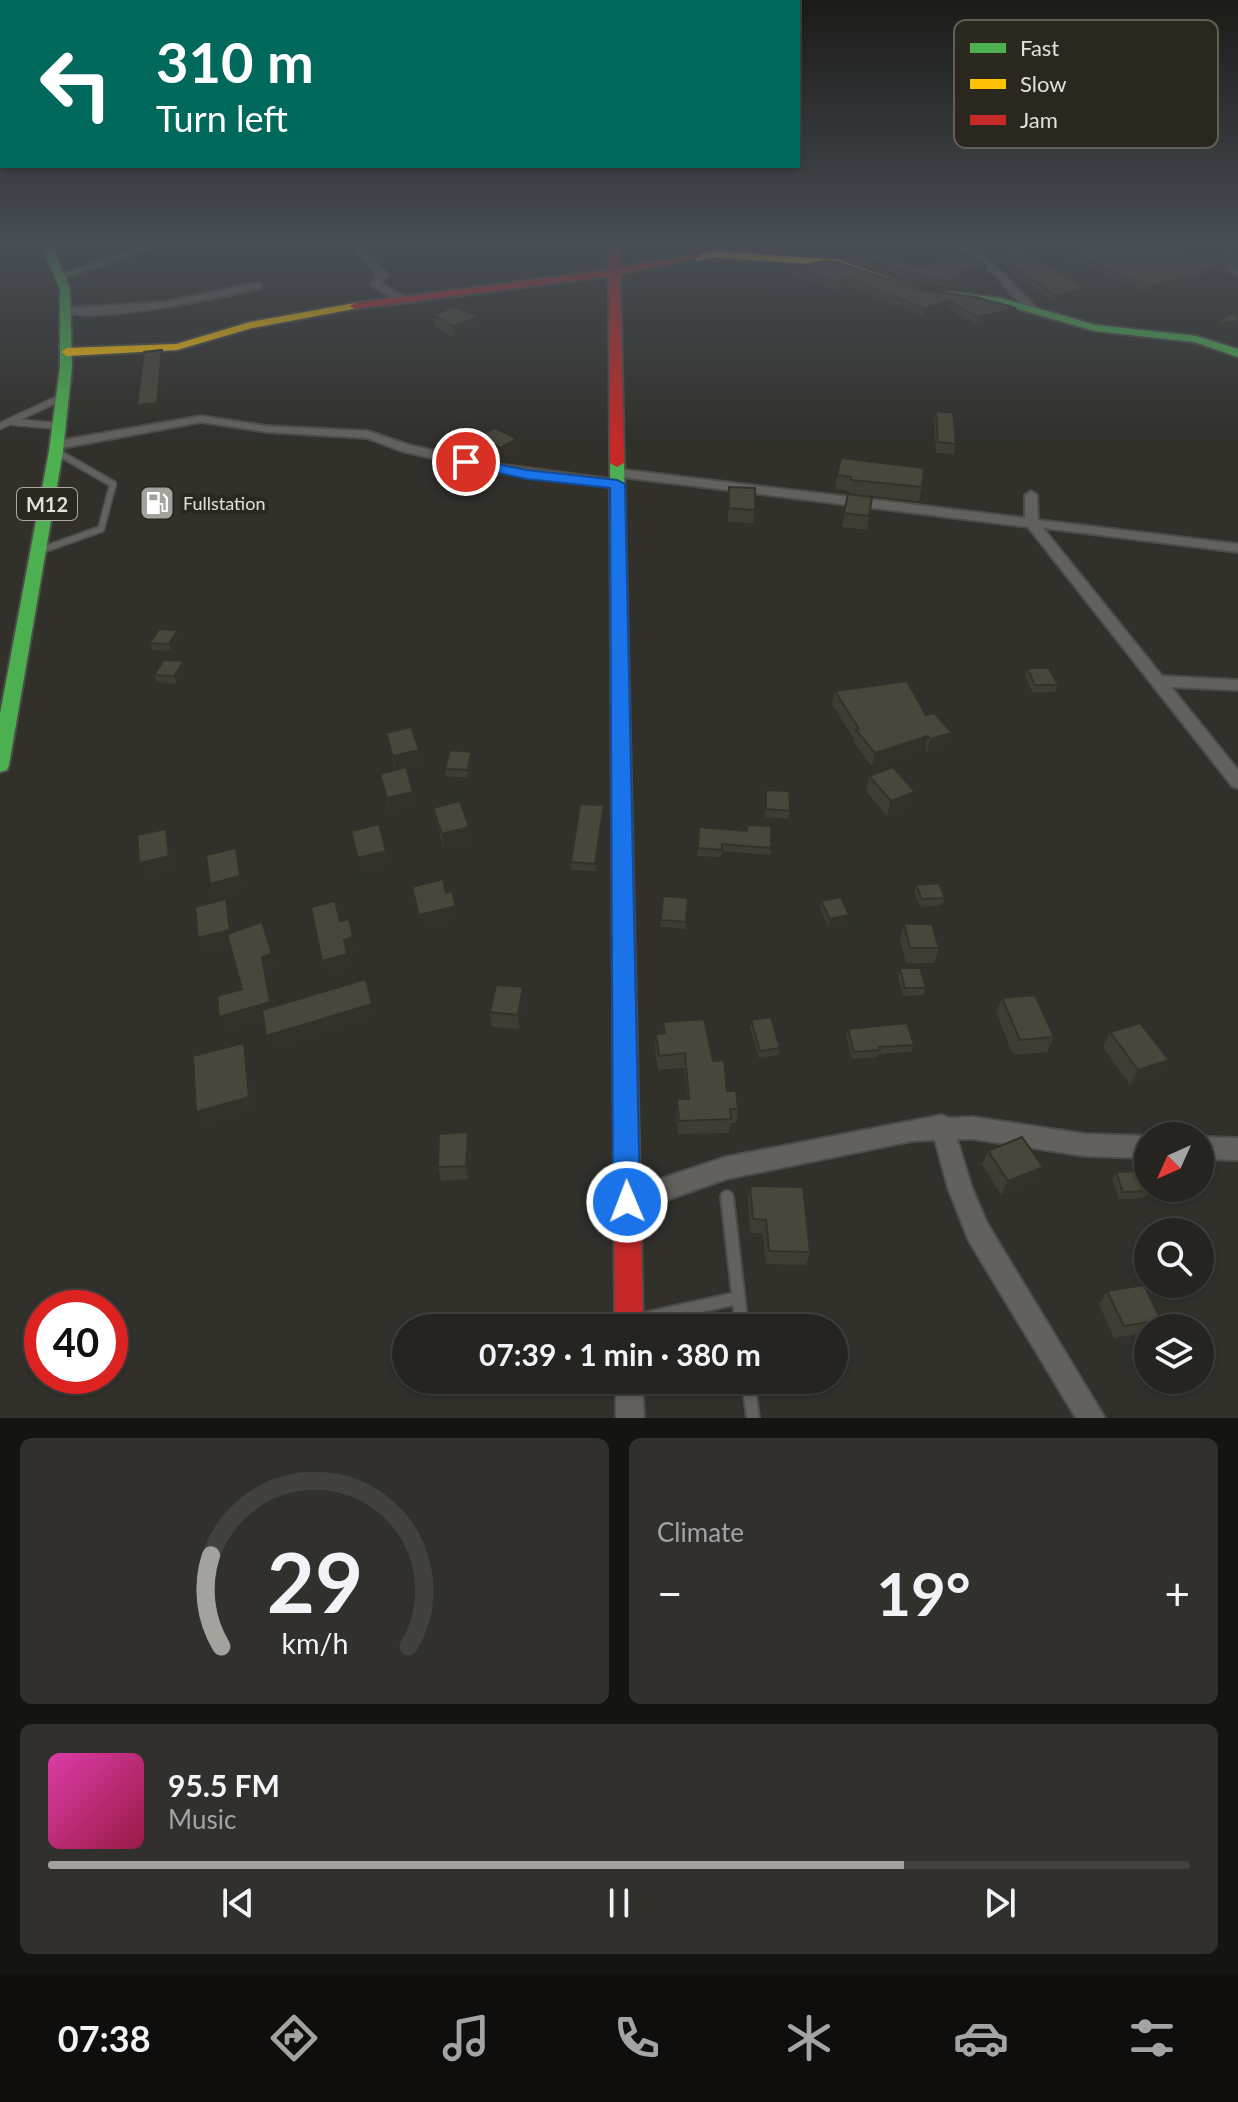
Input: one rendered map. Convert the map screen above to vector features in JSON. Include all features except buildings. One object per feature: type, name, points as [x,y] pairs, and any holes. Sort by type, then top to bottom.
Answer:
[{"type":"main road","points":[[67,352],[177,347],[250,325],[332,310]]},
{"type":"main road","points":[[615,310],[629,1314]]},
{"type":"main road","name":"M12","points":[[0,765],[57,441],[67,352],[67,311]]},
{"type":"main road","points":[[1035,311],[1095,328],[1196,339],[1238,353]]},
{"type":"street","points":[[67,311],[116,310]]},
{"type":"street","points":[[57,441],[201,419],[267,429],[368,435],[405,448],[488,467],[1032,523],[1238,548]]},
{"type":"street","points":[[1031,495],[1032,523],[1238,782]]},
{"type":"street","points":[[1158,681],[1238,685]]},
{"type":"street","points":[[942,1126],[960,1188],[978,1232],[1091,1418]]},
{"type":"street","points":[[627,1202],[726,1168],[885,1134],[942,1126],[1085,1145],[1134,1147]]},
{"type":"street","points":[[1214,1148],[1238,1149]]},
{"type":"street","points":[[629,1394],[630,1418]]},
{"type":"lane","points":[[0,426],[62,397]]},
{"type":"lane","points":[[12,422],[57,441],[113,484],[101,529],[38,552]]},
{"type":"lane","points":[[727,1197],[740,1314]]},
{"type":"lane","points":[[673,1314],[738,1298]]},
{"type":"lane","points":[[750,1394],[753,1418]]},
{"type":"traffic: fast","points":[[0,765],[56,451],[66,367],[65,310]]},
{"type":"traffic: fast","points":[[1033,310],[1095,328],[1196,339],[1238,353]]},
{"type":"traffic: fast","points":[[617,463],[627,1188]]},
{"type":"traffic: slow","points":[[67,352],[177,347],[250,325],[332,310]]},
{"type":"traffic: jam","points":[[615,310],[617,463]]},
{"type":"traffic: jam","points":[[627,1188],[629,1314]]},
{"type":"place","name":"Fullstation","points":[[157,503]]},
{"type":"route","points":[[466,462],[527,475],[617,484],[627,1202]]}]
